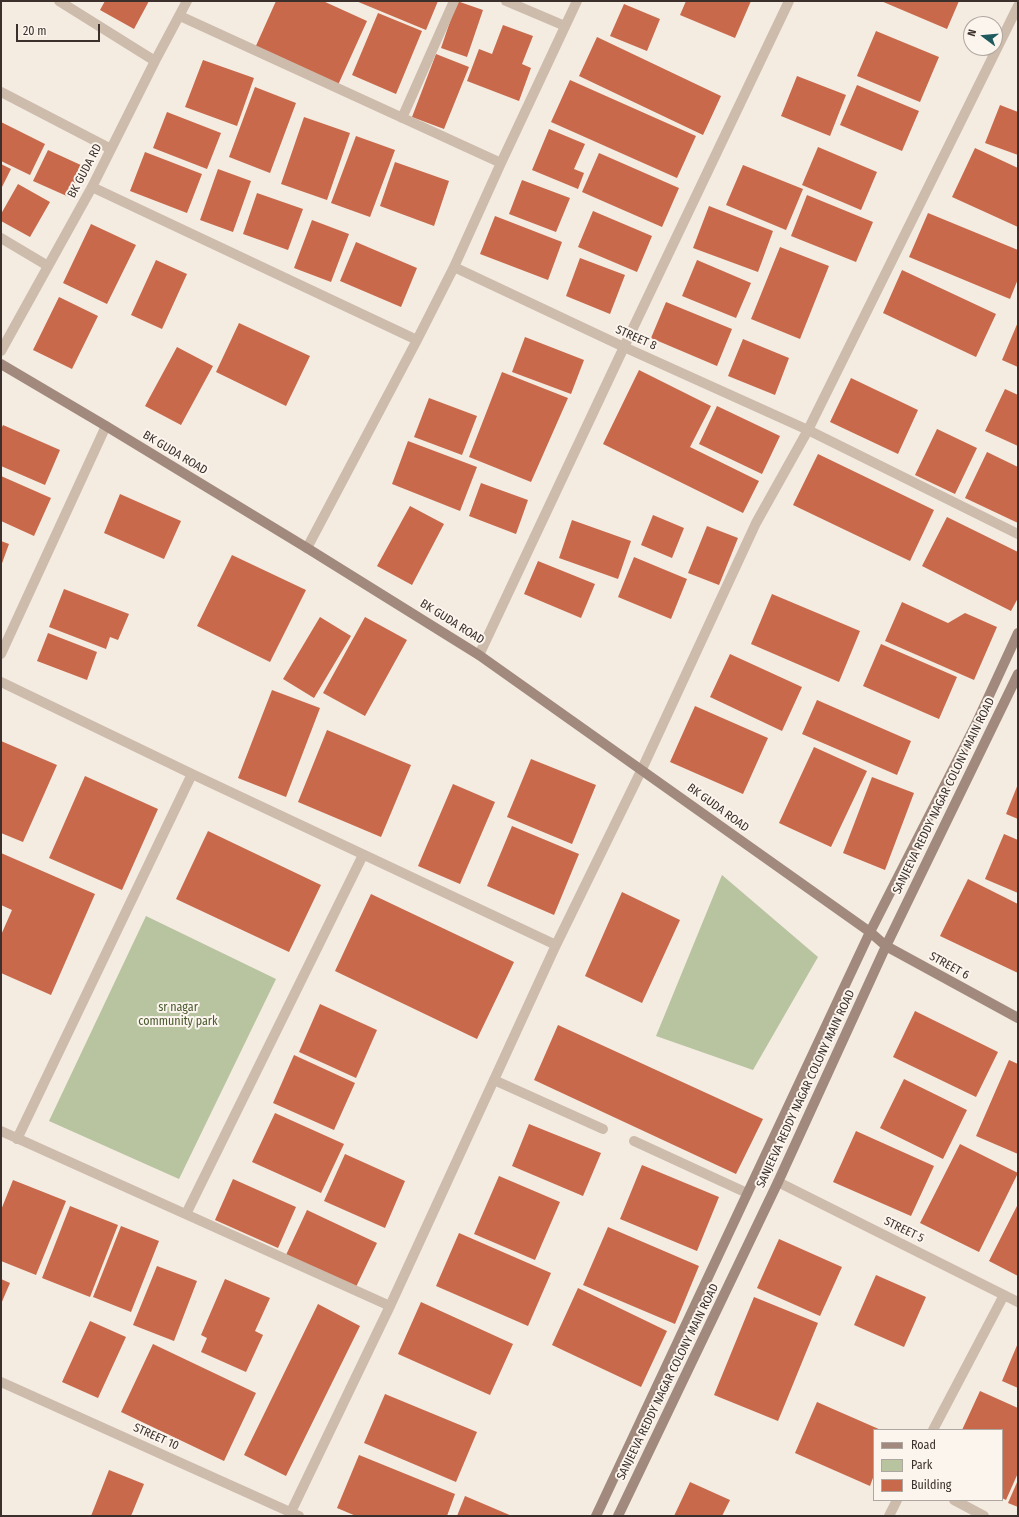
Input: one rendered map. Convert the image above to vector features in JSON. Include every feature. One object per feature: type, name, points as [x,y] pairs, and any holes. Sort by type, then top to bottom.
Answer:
[{"type":"main road","name":"BK GUDA ROAD","points":[[1,364],[308,548],[479,655],[642,769],[870,932]]},
{"type":"main road","name":"SANJEEVA REDDY NAGAR COLONY MAIN ROAD","points":[[596,1516],[870,932],[976,724],[1018,634]]},
{"type":"main road","name":"SANJEEVA REDDY NAGAR COLONY MAIN ROAD","points":[[618,1516],[778,1182],[886,946],[1018,674]]},
{"type":"main road","name":"STREET 6","points":[[870,932],[886,946],[1018,1018]]},
{"type":"street","points":[[59,1],[155,61]]},
{"type":"street","name":"BK GUDA RD","points":[[1,351],[92,187],[155,61],[187,1]]},
{"type":"street","points":[[402,118],[454,1]]},
{"type":"street","points":[[506,1],[565,26]]},
{"type":"street","points":[[308,548],[454,267],[577,1]]},
{"type":"street","points":[[479,655],[789,1]]},
{"type":"street","points":[[293,1515],[556,945],[642,769],[756,523],[808,430],[1018,6]]},
{"type":"street","points":[[180,16],[501,163]]},
{"type":"street","points":[[1,92],[111,149]]},
{"type":"street","points":[[92,187],[417,340]]},
{"type":"street","points":[[1,238],[48,266]]},
{"type":"street","name":"STREET 8","points":[[454,267],[624,348],[808,430],[1018,534]]},
{"type":"street","points":[[1,654],[106,426]]},
{"type":"street","points":[[1,682],[192,774],[556,945]]},
{"type":"street","points":[[18,1139],[192,774]]},
{"type":"street","points":[[186,1214],[363,855]]},
{"type":"street","points":[[494,1080],[603,1128]]},
{"type":"street","points":[[1,1131],[390,1306]]},
{"type":"street","points":[[634,1141],[747,1193]]},
{"type":"street","name":"STREET 5","points":[[778,1182],[1018,1302]]},
{"type":"street","points":[[934,1429],[1004,1295]]},
{"type":"street","name":"STREET 10","points":[[1,1382],[293,1515]]},
{"type":"street","points":[[889,1516],[896,1501]]},
{"type":"street","points":[[956,1501],[984,1516]]},
{"type":"green space","points":[[722,875],[818,957],[753,1070],[656,1036]]},
{"type":"green space","name":"sr nagar community park","points":[[146,916],[276,979],[179,1179],[49,1121]]},
{"type":"building","points":[[105,1],[149,1],[134,29],[100,10]]},
{"type":"building","points":[[276,1],[323,1],[367,21],[338,85],[255,48]]},
{"type":"building","points":[[356,1],[438,1],[426,30]]},
{"type":"building","points":[[457,1],[483,10],[467,57],[441,48]]},
{"type":"building","points":[[686,1],[751,1],[735,38],[680,15]]},
{"type":"building","points":[[881,1],[959,1],[947,29]]},
{"type":"building","points":[[624,4],[660,19],[647,51],[610,36]]},
{"type":"building","points":[[378,13],[422,31],[396,94],[352,75]]},
{"type":"building","points":[[503,25],[533,36],[522,64],[531,68],[519,101],[467,81],[479,49],[492,54]]},
{"type":"building","points":[[876,31],[939,57],[920,102],[857,76]]},
{"type":"building","points":[[597,37],[721,96],[703,135],[579,76]]},
{"type":"building","points":[[436,54],[469,67],[444,129],[412,117]]},
{"type":"building","points":[[203,60],[254,78],[237,126],[185,107]]},
{"type":"building","points":[[797,76],[846,95],[830,136],[781,116]]},
{"type":"building","points":[[570,80],[696,136],[677,178],[551,122]]},
{"type":"building","points":[[857,85],[919,111],[902,151],[840,125]]},
{"type":"building","points":[[255,87],[296,103],[270,173],[229,157]]},
{"type":"building","points":[[1000,105],[1018,112],[1018,155],[985,143]]},
{"type":"building","points":[[167,112],[221,133],[207,169],[153,148]]},
{"type":"building","points":[[304,117],[350,133],[327,200],[281,184]]},
{"type":"building","points":[[1,122],[45,144],[30,175],[1,161]]},
{"type":"building","points":[[549,129],[585,144],[574,169],[584,173],[578,189],[532,170]]},
{"type":"building","points":[[356,136],[395,150],[370,217],[331,203]]},
{"type":"building","points":[[818,147],[877,172],[861,210],[802,185]]},
{"type":"building","points":[[975,148],[1018,168],[1018,227],[952,197]]},
{"type":"building","points":[[48,150],[83,166],[69,197],[33,181]]},
{"type":"building","points":[[145,152],[202,174],[187,213],[130,191]]},
{"type":"building","points":[[599,153],[679,188],[662,227],[582,192]]},
{"type":"building","points":[[395,162],[449,181],[434,226],[380,206]]},
{"type":"building","points":[[1,164],[11,169],[1,189]]},
{"type":"building","points":[[743,165],[803,189],[786,230],[726,205]]},
{"type":"building","points":[[218,169],[251,181],[233,232],[200,220]]},
{"type":"building","points":[[522,180],[570,198],[556,232],[509,214]]},
{"type":"building","points":[[18,184],[50,202],[30,237],[1,221],[1,214]]},
{"type":"building","points":[[257,193],[303,209],[288,250],[243,234]]},
{"type":"building","points":[[807,195],[873,222],[856,262],[791,236]]},
{"type":"building","points":[[709,206],[773,231],[758,272],[693,248]]},
{"type":"building","points":[[593,211],[652,236],[637,272],[578,247]]},
{"type":"building","points":[[928,213],[1018,250],[1018,279],[1010,299],[909,257]]},
{"type":"building","points":[[495,216],[562,242],[548,280],[480,254]]},
{"type":"building","points":[[312,220],[349,234],[331,282],[294,268]]},
{"type":"building","points":[[91,224],[136,245],[107,304],[63,283]]},
{"type":"building","points":[[356,242],[417,268],[401,307],[340,281]]},
{"type":"building","points":[[780,247],[829,266],[800,339],[751,319]]},
{"type":"building","points":[[580,258],[625,275],[610,314],[566,296]]},
{"type":"building","points":[[156,260],[187,274],[162,329],[131,315]]},
{"type":"building","points":[[697,260],[751,283],[736,318],[682,296]]},
{"type":"building","points":[[902,270],[996,314],[976,357],[883,313]]},
{"type":"building","points":[[59,297],[98,316],[72,369],[33,350]]},
{"type":"building","points":[[666,302],[732,329],[717,366],[651,338]]},
{"type":"building","points":[[1018,322],[1018,367],[1002,360]]},
{"type":"building","points":[[239,323],[310,356],[286,406],[216,372]]},
{"type":"building","points":[[525,337],[584,360],[571,394],[512,372]]},
{"type":"building","points":[[743,339],[789,358],[775,395],[728,376]]},
{"type":"building","points":[[177,347],[213,366],[181,425],[145,406]]},
{"type":"building","points":[[639,370],[711,406],[690,447],[759,481],[743,513],[603,444]]},
{"type":"building","points":[[502,372],[568,398],[531,482],[469,457]]},
{"type":"building","points":[[851,378],[918,410],[898,454],[830,422]]},
{"type":"building","points":[[1005,389],[1018,395],[1018,446],[985,431]]},
{"type":"building","points":[[429,398],[477,416],[462,455],[414,437]]},
{"type":"building","points":[[717,406],[780,436],[762,474],[699,444]]},
{"type":"building","points":[[3,425],[60,450],[45,485],[1,466],[1,429]]},
{"type":"building","points":[[937,429],[977,448],[955,494],[915,475]]},
{"type":"building","points":[[408,441],[477,467],[460,511],[392,484]]},
{"type":"building","points":[[987,452],[1018,467],[1018,523],[965,498]]},
{"type":"building","points":[[818,454],[934,510],[910,561],[793,505]]},
{"type":"building","points":[[1,476],[51,498],[34,536],[1,521]]},
{"type":"building","points":[[481,483],[528,500],[516,534],[469,516]]},
{"type":"building","points":[[120,494],[181,521],[164,559],[104,533]]},
{"type":"building","points":[[410,506],[444,524],[412,585],[377,566]]},
{"type":"building","points":[[653,515],[684,528],[672,558],[641,545]]},
{"type":"building","points":[[947,517],[1018,552],[1018,598],[1011,611],[922,566]]},
{"type":"building","points":[[572,520],[631,541],[618,579],[559,558]]},
{"type":"building","points":[[707,526],[738,538],[719,585],[688,573]]},
{"type":"building","points":[[1,541],[9,544],[1,566]]},
{"type":"building","points":[[232,555],[306,590],[270,662],[197,626]]},
{"type":"building","points":[[634,557],[687,579],[671,619],[618,597]]},
{"type":"building","points":[[538,561],[595,584],[581,618],[524,594]]},
{"type":"building","points":[[64,589],[129,614],[118,640],[110,637],[106,649],[49,627]]},
{"type":"building","points":[[772,594],[860,631],[839,682],[751,644]]},
{"type":"building","points":[[902,602],[948,623],[965,613],[997,627],[974,680],[885,641]]},
{"type":"building","points":[[320,617],[351,636],[314,698],[283,679]]},
{"type":"building","points":[[365,617],[407,640],[365,716],[323,693]]},
{"type":"building","points":[[48,633],[97,652],[87,680],[37,661]]},
{"type":"building","points":[[881,644],[957,677],[939,719],[863,686]]},
{"type":"building","points":[[730,654],[802,687],[782,731],[710,697]]},
{"type":"building","points":[[272,690],[320,708],[286,797],[238,778]]},
{"type":"building","points":[[817,700],[911,741],[897,775],[802,734]]},
{"type":"building","points":[[695,706],[768,738],[743,794],[670,762]]},
{"type":"building","points":[[327,730],[411,765],[381,837],[298,802]]},
{"type":"building","points":[[1,741],[57,765],[23,842],[1,833]]},
{"type":"building","points":[[814,747],[867,771],[831,847],[779,823]]},
{"type":"building","points":[[531,759],[596,785],[572,844],[507,817]]},
{"type":"building","points":[[85,776],[158,809],[122,890],[49,858]]},
{"type":"building","points":[[872,777],[914,793],[885,870],[843,853]]},
{"type":"building","points":[[453,784],[495,802],[460,884],[418,866]]},
{"type":"building","points":[[1018,784],[1018,819],[1006,814]]},
{"type":"building","points":[[512,826],[579,854],[554,915],[487,886]]},
{"type":"building","points":[[208,831],[321,885],[289,952],[176,899]]},
{"type":"building","points":[[1004,834],[1018,840],[1018,893],[985,879]]},
{"type":"building","points":[[1,853],[95,894],[51,995],[1,973],[1,935],[12,910],[1,905]]},
{"type":"building","points":[[968,879],[1018,904],[1018,973],[940,936]]},
{"type":"building","points":[[622,892],[680,920],[642,1003],[585,976]]},
{"type":"building","points":[[371,894],[514,962],[477,1039],[335,971]]},
{"type":"building","points":[[320,1004],[377,1030],[356,1078],[299,1052]]},
{"type":"building","points":[[915,1011],[998,1052],[976,1097],[893,1057]]},
{"type":"building","points":[[558,1025],[763,1119],[736,1174],[534,1080]]},
{"type":"building","points":[[294,1055],[355,1083],[334,1130],[273,1103]]},
{"type":"building","points":[[1009,1060],[1018,1064],[1018,1154],[976,1136]]},
{"type":"building","points":[[904,1079],[967,1110],[943,1159],[880,1128]]},
{"type":"building","points":[[275,1113],[344,1144],[321,1193],[252,1162]]},
{"type":"building","points":[[529,1124],[601,1153],[583,1196],[512,1166]]},
{"type":"building","points":[[856,1131],[934,1166],[911,1216],[833,1182]]},
{"type":"building","points":[[960,1144],[1018,1173],[979,1252],[920,1223]]},
{"type":"building","points":[[345,1154],[405,1181],[385,1228],[324,1201]]},
{"type":"building","points":[[642,1165],[719,1197],[697,1251],[620,1219]]},
{"type":"building","points":[[499,1176],[560,1202],[535,1260],[474,1234]]},
{"type":"building","points":[[233,1179],[296,1207],[278,1248],[215,1220]]},
{"type":"building","points":[[13,1180],[66,1201],[36,1275],[1,1261],[1,1210]]},
{"type":"building","points":[[1018,1204],[1018,1276],[989,1261]]},
{"type":"building","points":[[70,1206],[118,1225],[90,1297],[42,1278]]},
{"type":"building","points":[[307,1210],[377,1243],[356,1287],[286,1255]]},
{"type":"building","points":[[121,1226],[159,1241],[131,1312],[93,1297]]},
{"type":"building","points":[[608,1227],[699,1266],[675,1324],[583,1285]]},
{"type":"building","points":[[459,1233],[551,1273],[528,1326],[436,1286]]},
{"type":"building","points":[[779,1239],[842,1267],[820,1316],[757,1288]]},
{"type":"building","points":[[157,1266],[197,1281],[174,1341],[133,1325]]},
{"type":"building","points":[[876,1275],[926,1297],[904,1347],[854,1325]]},
{"type":"building","points":[[1,1279],[10,1283],[1,1304]]},
{"type":"building","points":[[225,1279],[270,1298],[255,1331],[263,1335],[246,1372],[201,1352],[207,1338],[201,1335]]},
{"type":"building","points":[[578,1288],[667,1331],[641,1387],[552,1345]]},
{"type":"building","points":[[754,1297],[818,1323],[778,1421],[714,1395]]},
{"type":"building","points":[[421,1302],[513,1344],[490,1395],[398,1354]]},
{"type":"building","points":[[318,1304],[360,1326],[286,1476],[244,1455]]},
{"type":"building","points":[[90,1321],[126,1337],[98,1398],[62,1382]]},
{"type":"building","points":[[1018,1343],[1018,1388],[1002,1381]]},
{"type":"building","points":[[153,1344],[256,1393],[224,1461],[121,1412]]},
{"type":"building","points":[[980,1391],[1018,1408],[1018,1473],[1006,1500],[1003,1498],[1003,1429],[962,1429]]},
{"type":"building","points":[[385,1394],[477,1432],[456,1482],[364,1443]]},
{"type":"building","points":[[817,1402],[879,1429],[873,1429],[873,1478],[870,1486],[795,1453]]},
{"type":"building","points":[[359,1455],[455,1494],[447,1516],[356,1516],[337,1508]]},
{"type":"building","points":[[109,1470],[144,1484],[131,1516],[91,1516]]},
{"type":"building","points":[[1018,1480],[1018,1507],[1008,1503]]},
{"type":"building","points":[[690,1482],[730,1500],[722,1516],[674,1516]]},
{"type":"building","points":[[465,1496],[512,1516],[457,1516]]}]
